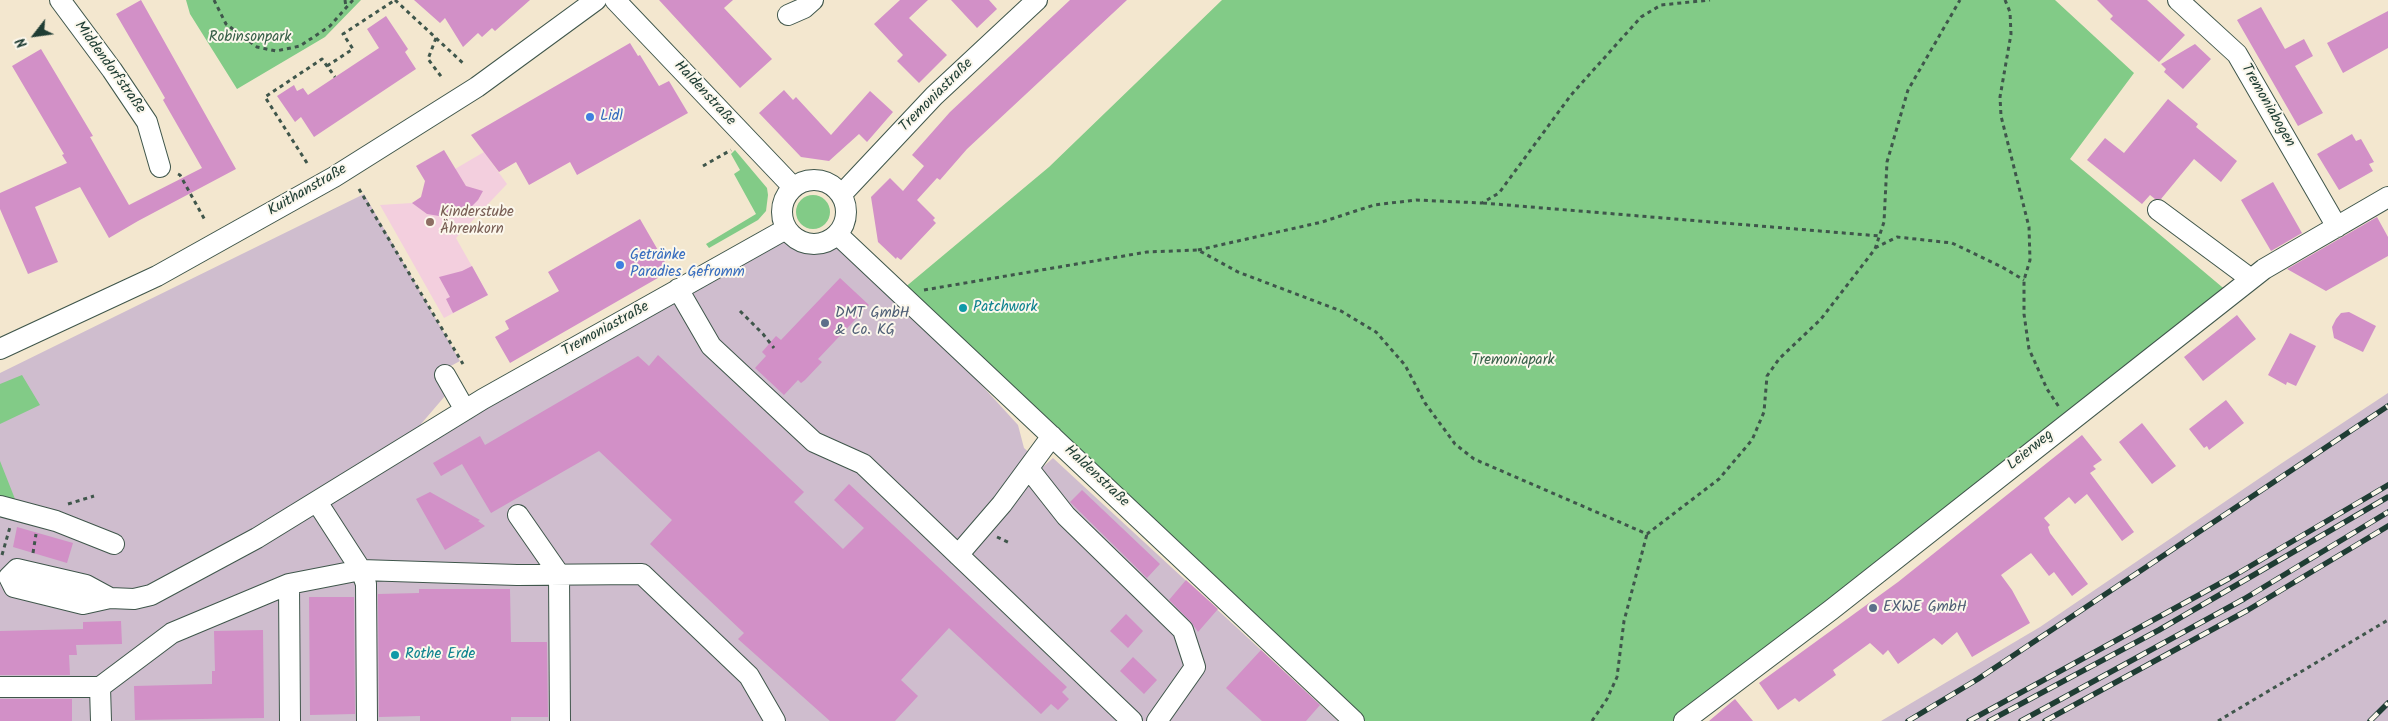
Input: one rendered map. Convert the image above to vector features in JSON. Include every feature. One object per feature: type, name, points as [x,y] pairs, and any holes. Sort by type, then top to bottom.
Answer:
[{"type":"street","name":"Middendorfstraße","points":[[60,0],[112,70],[147,122],[160,167]]},
{"type":"street","name":"Haldenstraße","points":[[615,0],[793,187]]},
{"type":"street","points":[[788,15],[804,8],[813,0]]},
{"type":"street","name":"Tremoniastraße","points":[[841,195],[934,96],[1037,0]]},
{"type":"street","name":"Tremoniabogen","points":[[2178,0],[2237,54],[2337,227]]},
{"type":"street","name":"Kuithanstraße","points":[[0,349],[157,276],[334,176],[477,87],[591,1]]},
{"type":"street","points":[[817,180],[828,183],[841,195],[845,216],[837,234],[823,242],[810,244],[794,237],[786,229],[782,218],[782,205],[793,187],[802,182],[817,180]]},
{"type":"street","name":"Leierweg","points":[[1684,721],[1831,610],[2068,421],[2264,269],[2388,197]]},
{"type":"street","points":[[2158,210],[2251,279]]},
{"type":"street","name":"Tremoniastraße","points":[[3,569],[17,568],[86,585],[110,598],[134,599],[152,595],[211,564],[317,502],[466,410],[786,229]]},
{"type":"street","name":"Haldenstraße","points":[[837,234],[1354,721]]},
{"type":"street","points":[[678,289],[711,346],[718,353],[814,442],[863,464],[1132,721]]},
{"type":"street","points":[[445,375],[466,410]]},
{"type":"street","points":[[958,555],[1029,469],[1052,436]]},
{"type":"street","points":[[1029,469],[1066,516],[1183,630],[1195,667],[1157,721]]},
{"type":"street","points":[[317,502],[361,570],[366,584],[367,721]]},
{"type":"street","points":[[6,512],[56,521],[114,544]]},
{"type":"street","points":[[518,515],[559,574],[560,721]]},
{"type":"street","points":[[0,687],[100,687],[172,633],[289,584],[361,570],[642,574],[749,676],[775,721]]},
{"type":"street","points":[[289,584],[290,721]]},
{"type":"street","points":[[100,687],[100,721]]},
{"type":"path","points":[[214,0],[226,24],[257,47],[276,50],[300,46],[330,26],[353,0]]},
{"type":"path","points":[[346,0],[346,8]]},
{"type":"path","points":[[327,66],[353,49],[344,34],[395,0],[465,65]]},
{"type":"path","points":[[1482,203],[1499,193],[1571,95],[1641,17],[1661,5],[1710,0]]},
{"type":"path","points":[[1592,721],[1607,699],[1616,677],[1624,622],[1646,534],[1719,479],[1752,440],[1764,412],[1767,376],[1779,359],[1821,320],[1875,248],[1884,222],[1888,162],[1908,90],[1960,0]]},
{"type":"path","points":[[2005,0],[2010,12],[2011,34],[2000,97],[2001,116],[2029,228],[2030,260],[2024,280],[2024,314],[2029,349],[2047,389],[2068,421]]},
{"type":"path","points":[[436,38],[428,59],[443,79]]},
{"type":"path","points":[[307,164],[265,97],[322,59],[335,76]]},
{"type":"path","points":[[703,166],[735,146]]},
{"type":"path","points":[[180,174],[206,222]]},
{"type":"path","points":[[359,189],[467,371]]},
{"type":"path","points":[[901,294],[1148,252],[1198,250],[1322,222],[1374,205],[1416,200],[1482,203],[1880,236]]},
{"type":"path","points":[[1875,248],[1897,237],[1952,243],[2002,267],[2024,280]]},
{"type":"path","points":[[1198,250],[1238,272],[1341,311],[1376,332],[1405,365],[1426,403],[1455,444],[1474,459],[1646,534]]},
{"type":"path","points":[[740,312],[774,348]]},
{"type":"path","points":[[60,506],[94,496]]},
{"type":"path","points":[[3,569],[6,512]]},
{"type":"path","points":[[33,555],[37,528]]},
{"type":"path","points":[[994,535],[1010,543]]},
{"type":"path","points":[[2218,721],[2388,620]]},
{"type":"shaded area","name":"Kinderstube Ährenkorn","points":[[484,152],[507,184],[456,238],[488,295],[444,318],[380,205],[412,203],[423,196],[466,186],[455,169]]},
{"type":"shaded area","points":[[364,194],[460,361],[434,375],[445,396],[421,424],[428,434],[786,234],[798,246],[810,249],[828,247],[838,242],[912,309],[1018,425],[1024,448],[1044,466],[1053,458],[1338,721],[0,721],[0,373]]},
{"type":"shaded area","points":[[2388,393],[2388,721],[1881,721],[2040,627]]},
{"type":"green space","name":"Robinsonpark","points":[[186,0],[361,0],[325,37],[237,89],[190,14]]},
{"type":"green space","name":"Tremoniapark","points":[[1222,0],[2055,0],[2134,73],[2070,159],[2228,292],[1680,721],[1361,721],[903,289],[1049,167]]},
{"type":"green space","points":[[735,150],[767,188],[766,211],[758,220],[709,248],[706,244],[756,214],[734,174],[740,170],[731,154]]},
{"type":"green space","points":[[813,195],[825,200],[830,212],[825,224],[813,229],[801,224],[796,212],[801,200]]},
{"type":"green space","points":[[22,375],[40,405],[0,424],[0,384]]},
{"type":"green space","points":[[0,461],[15,499],[0,496]]},
{"type":"building","points":[[141,0],[236,169],[109,238],[80,187],[35,207],[58,262],[28,274],[0,209],[0,193],[67,163],[62,155],[64,154],[12,66],[41,49],[93,136],[90,137],[129,205],[202,168],[163,100],[165,98],[116,14]]},
{"type":"building","points":[[414,0],[530,0],[495,31],[492,28],[482,37],[478,33],[463,47],[445,18],[440,23]]},
{"type":"building","points":[[659,0],[733,0],[724,8],[772,59],[740,88]]},
{"type":"building","points":[[900,0],[928,0],[909,18],[947,55],[919,83],[897,61],[903,55],[874,24]]},
{"type":"building","points":[[951,0],[989,0],[997,9],[977,28]]},
{"type":"building","points":[[1070,0],[1127,0],[967,149],[940,180],[937,178],[917,200],[935,218],[933,220],[936,223],[901,260],[897,257],[896,259],[878,242],[871,197],[890,178],[903,191],[924,166],[912,155],[950,112]]},
{"type":"building","points":[[2097,0],[2147,0],[2185,35],[2159,62],[2110,19],[2113,16]]},
{"type":"building","points":[[2261,7],[2285,49],[2304,39],[2313,56],[2295,66],[2323,113],[2298,126],[2237,20]]},
{"type":"building","points":[[2388,11],[2388,48],[2343,73],[2327,43]]},
{"type":"building","points":[[386,16],[408,49],[405,52],[416,69],[314,137],[301,117],[295,122],[277,96],[294,85],[297,91],[303,88],[308,95],[379,48],[367,29]]},
{"type":"building","name":"Lidl","points":[[630,43],[638,56],[640,55],[659,86],[669,81],[688,113],[577,175],[570,162],[529,185],[516,162],[499,172],[471,135]]},
{"type":"building","points":[[2195,44],[2211,59],[2183,89],[2164,72],[2166,69],[2161,64]]},
{"type":"building","points":[[784,90],[793,100],[796,97],[831,135],[870,91],[893,112],[867,142],[859,134],[829,161],[801,157],[759,113]]},
{"type":"building","points":[[2168,99],[2198,124],[2196,127],[2237,161],[2221,182],[2194,159],[2161,199],[2155,199],[2150,195],[2142,204],[2087,160],[2105,138],[2124,153]]},
{"type":"building","points":[[2352,134],[2356,141],[2361,139],[2374,162],[2369,164],[2373,171],[2339,190],[2317,154]]},
{"type":"building","points":[[444,150],[466,186],[483,191],[478,200],[468,210],[445,217],[427,214],[412,203],[421,197],[425,181],[416,166]]},
{"type":"building","points":[[2273,182],[2302,233],[2271,251],[2241,200]]},
{"type":"building","points":[[2377,217],[2388,237],[2388,256],[2326,291],[2287,269]]},
{"type":"building","points":[[640,219],[670,271],[510,363],[495,337],[509,329],[505,321],[559,291],[548,272]]},
{"type":"building","points":[[472,266],[488,295],[453,313],[446,299],[450,297],[439,277],[462,271]]},
{"type":"building","name":"DMT GmbH & Co. KG","points":[[840,278],[869,305],[818,359],[822,362],[805,380],[801,383],[798,380],[784,395],[755,368],[766,356],[762,352],[776,336],[781,340]]},
{"type":"building","points":[[2349,312],[2376,326],[2363,352],[2334,338],[2332,327],[2336,319],[2341,313]]},
{"type":"building","points":[[2237,315],[2256,339],[2203,381],[2184,357]]},
{"type":"building","points":[[2290,333],[2316,346],[2296,386],[2287,382],[2286,385],[2268,375]]},
{"type":"building","points":[[658,355],[804,492],[794,502],[843,549],[864,528],[834,500],[849,484],[1067,687],[1062,692],[1069,699],[1058,710],[1051,704],[1041,714],[949,628],[901,680],[918,696],[895,721],[830,721],[738,639],[744,633],[650,544],[672,520],[599,451],[491,513],[462,464],[441,476],[433,463],[480,436],[485,445],[638,356],[649,366]]},
{"type":"building","points":[[2226,400],[2244,423],[2209,450],[2207,446],[2204,448],[2189,429]]},
{"type":"building","points":[[2142,423],[2176,466],[2152,484],[2119,442]]},
{"type":"building","points":[[2082,435],[2102,460],[2093,466],[2096,469],[2090,473],[2134,532],[2122,541],[2087,494],[2075,504],[2069,497],[2044,518],[2050,525],[2048,527],[2050,533],[2088,584],[2072,596],[2054,572],[2049,576],[2031,553],[2001,575],[2012,590],[2030,623],[1972,657],[1957,632],[1942,645],[1934,638],[1898,664],[1888,650],[1883,655],[1870,643],[1833,670],[1836,675],[1799,702],[1795,698],[1778,710],[1759,683],[1898,582]]},
{"type":"building","points":[[1082,490],[1160,564],[1147,578],[1070,502]]},
{"type":"building","points":[[430,492],[480,520],[478,521],[485,526],[445,550],[416,499]]},
{"type":"building","points":[[17,527],[73,543],[67,563],[13,547]]},
{"type":"building","points":[[1186,580],[1218,609],[1198,632],[1191,622],[1169,600]]},
{"type":"building","points":[[419,589],[510,589],[511,642],[547,642],[548,717],[511,717],[511,721],[420,721],[420,716],[379,717],[378,594],[419,593]]},
{"type":"building","points":[[309,597],[354,597],[355,714],[310,715]]},
{"type":"building","points":[[1126,614],[1143,631],[1128,648],[1110,631]]},
{"type":"building","points":[[121,621],[122,644],[76,645],[77,655],[69,655],[70,675],[0,675],[0,631],[83,629],[83,622]]},
{"type":"building","points":[[263,630],[264,718],[135,720],[134,686],[212,684],[212,671],[215,671],[214,631]]},
{"type":"building","points":[[1261,650],[1320,705],[1306,721],[1262,721],[1226,688]]},
{"type":"building","points":[[1133,657],[1157,680],[1144,694],[1120,671]]},
{"type":"building","points":[[0,699],[72,699],[72,721],[0,721]]},
{"type":"building","points":[[1735,699],[1753,721],[1709,721]]},
{"type":"railway","points":[[1908,721],[1978,679],[2388,406]]},
{"type":"railway","points":[[1969,721],[2230,578],[2388,485]]},
{"type":"railway","points":[[1989,721],[2159,630],[2388,497]]},
{"type":"railway","points":[[2021,721],[2244,599],[2388,512]]},
{"type":"railway","points":[[2045,721],[2248,610],[2388,526]]},
{"type":"railway","points":[[2370,721],[2388,703]]},
{"type":"place","name":"Lidl","points":[[590,117]]},
{"type":"place","name":"Kinderstube Ährenkorn","points":[[430,222]]},
{"type":"place","name":"Getränke Paradies Gefromm","points":[[620,265]]},
{"type":"place","name":"Patchwork","points":[[963,308]]},
{"type":"place","name":"DMT GmbH & Co. KG","points":[[825,323]]},
{"type":"place","name":"EXWE GmbH","points":[[1873,608]]},
{"type":"place","name":"Rothe Erde","points":[[395,655]]}]
